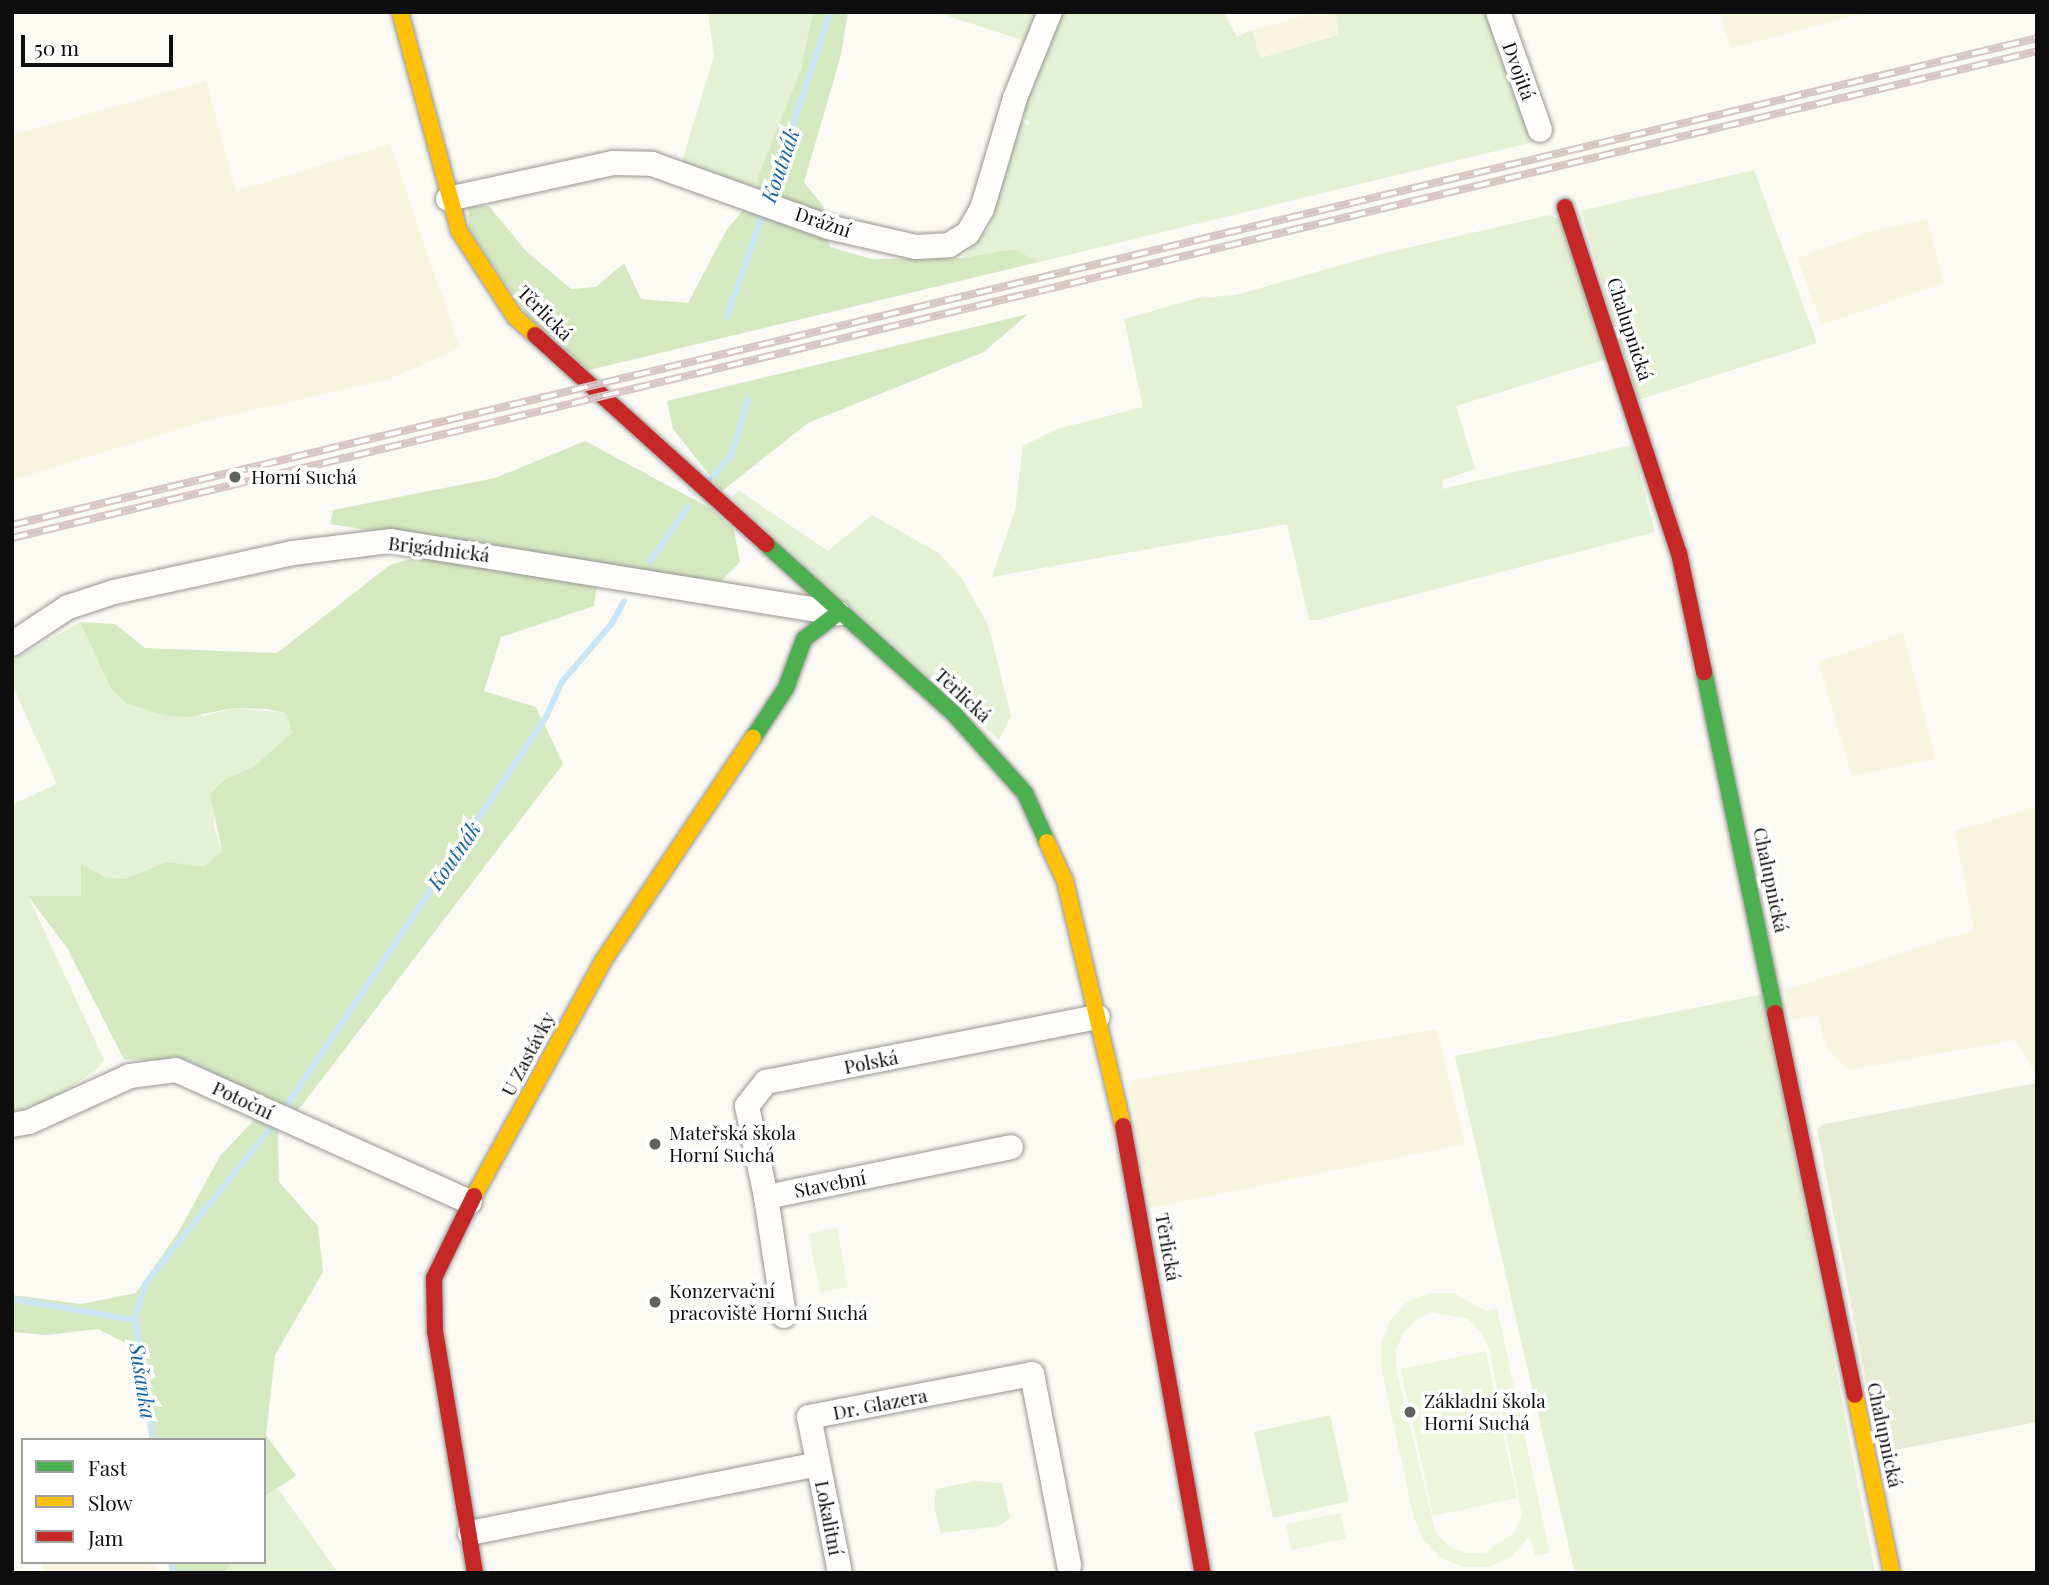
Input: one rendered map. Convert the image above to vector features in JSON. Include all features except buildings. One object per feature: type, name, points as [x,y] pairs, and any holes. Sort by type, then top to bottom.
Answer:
[{"type":"street","name":"Těrlická","points":[[400,12],[448,199],[474,259],[515,317],[838,613],[954,714],[1025,793],[1065,881],[1135,1176],[1203,1573]]},
{"type":"street","name":"Drážní","points":[[448,199],[614,163],[652,164],[828,227],[916,247],[949,245],[968,233],[982,209],[1016,99],[1050,12]]},
{"type":"street","name":"Dvojitá","points":[[1498,12],[1540,130]]},
{"type":"street","name":"Chalupnická","points":[[1565,207],[1679,554],[1892,1573]]},
{"type":"street","name":"Brigádnická","points":[[12,644],[68,607],[114,592],[293,553],[391,541],[838,613]]},
{"type":"street","name":"U Zastávky","points":[[475,1573],[432,1301],[434,1278],[470,1202],[495,1164],[603,961],[786,688],[804,639],[838,613]]},
{"type":"street","name":"Polská","points":[[766,1197],[747,1107],[766,1082],[1098,1017]]},
{"type":"street","name":"Potoční","points":[[12,1125],[29,1122],[130,1076],[176,1070],[470,1202]]},
{"type":"street","name":"Stavební","points":[[784,1316],[766,1197],[1011,1147]]},
{"type":"street","name":"Dr. Glazera","points":[[818,1464],[809,1418],[1032,1374],[1069,1564]]},
{"type":"street","points":[[470,1533],[818,1464]]},
{"type":"street","name":"Lokalitní","points":[[818,1464],[840,1573]]},
{"type":"shaded area","points":[[1318,12],[1335,12],[1339,35],[1259,58],[1252,30]]},
{"type":"shaded area","points":[[1719,12],[1870,12],[1731,48]]},
{"type":"shaded area","points":[[206,81],[236,191],[390,144],[460,348],[390,379],[206,421],[12,480],[12,135]]},
{"type":"shaded area","points":[[1927,219],[1944,283],[1822,325],[1797,258],[1869,232]]},
{"type":"shaded area","points":[[1903,633],[1936,759],[1852,776],[1818,662]]},
{"type":"shaded area","points":[[2037,806],[2037,1077],[2016,1040],[1847,1070],[1827,1048],[1817,1016],[1791,1020],[1785,990],[1974,930],[1955,831]]},
{"type":"shaded area","points":[[1437,1029],[1465,1144],[1150,1208],[1128,1081]]},
{"type":"shaded area","points":[[42,1564],[156,1564],[159,1573],[43,1573]]},
{"type":"green space","points":[[708,12],[813,12],[800,72],[757,193],[681,165],[714,56]]},
{"type":"green space","points":[[813,12],[848,12],[841,55],[804,182],[823,206],[830,247],[872,259],[962,258],[1014,249],[1039,262],[589,370],[527,315],[469,229],[468,207],[489,206],[527,252],[571,289],[596,287],[624,263],[641,299],[688,303],[726,231],[757,193],[758,177],[800,72]]},
{"type":"green space","points":[[936,12],[1042,12],[1031,43]]},
{"type":"green space","points":[[1060,12],[1224,12],[1237,37],[1252,30],[1260,58],[1339,35],[1335,12],[1486,12],[1500,58],[1537,141],[1039,262],[1014,249],[962,258],[989,228],[1021,123],[1031,124],[1024,118],[1023,107]]},
{"type":"green space","points":[[1754,170],[1817,343],[1638,400],[1581,211]]},
{"type":"green space","points":[[1550,215],[1562,221],[1613,357],[1456,406],[1475,469],[1443,480],[1442,489],[1632,445],[1655,532],[1317,620],[1309,620],[1287,524],[992,577],[1015,511],[1023,446],[1057,429],[1143,407],[1124,319],[1198,298],[1236,295],[1376,255]]},
{"type":"green space","points":[[1028,314],[984,352],[808,423],[722,491],[673,429],[667,401]]},
{"type":"green space","points":[[585,441],[710,508],[734,530],[740,562],[717,585],[330,524],[333,510],[495,478]]},
{"type":"green space","points":[[738,490],[828,551],[872,515],[938,553],[961,577],[988,625],[1011,716],[999,740],[732,498]]},
{"type":"green space","points":[[421,556],[597,587],[594,606],[501,637],[484,691],[536,707],[563,764],[296,1113],[191,1062],[124,1059],[67,948],[28,896],[81,896],[81,864],[105,877],[124,879],[166,862],[204,866],[222,851],[210,794],[224,780],[253,767],[292,733],[286,713],[266,709],[234,708],[187,717],[164,715],[126,703],[110,687],[80,622],[115,624],[145,648],[277,653],[390,565]]},
{"type":"green space","points":[[80,622],[110,687],[204,716],[234,708],[286,713],[292,733],[253,767],[224,780],[213,824],[222,851],[204,866],[166,862],[124,879],[105,877],[81,865],[82,896],[28,896],[104,1060],[95,1071],[51,1100],[12,1112],[12,805],[57,784],[12,684],[12,661]]},
{"type":"green space","points":[[1764,994],[1875,1573],[1575,1573],[1455,1056]]},
{"type":"green space","points":[[2037,1083],[2037,1422],[1880,1453],[1817,1129],[1825,1124]]},
{"type":"green space","points":[[255,1119],[278,1131],[279,1182],[318,1226],[323,1272],[275,1355],[266,1435],[296,1476],[266,1496],[266,1438],[150,1438],[133,1347],[98,1329],[46,1335],[12,1332],[12,1295],[81,1304],[136,1293],[179,1231],[220,1156]]},
{"type":"green space","points":[[837,1228],[848,1287],[820,1292],[808,1234]]},
{"type":"green space","points":[[1430,1293],[1454,1293],[1486,1311],[1497,1308],[1550,1553],[1535,1556],[1530,1536],[1511,1557],[1489,1567],[1464,1567],[1441,1558],[1424,1541],[1414,1519],[1381,1367],[1381,1343],[1390,1320],[1407,1302]],"holes":[[[1432,1312],[1468,1319],[1481,1332],[1489,1348],[1522,1515],[1515,1532],[1485,1553],[1467,1553],[1450,1547],[1436,1534],[1396,1369],[1396,1350],[1403,1333],[1416,1320]]]},
{"type":"green space","points":[[1486,1351],[1517,1498],[1433,1516],[1401,1369]]},
{"type":"green space","points":[[1330,1415],[1349,1501],[1273,1518],[1254,1432]]},
{"type":"green space","points":[[976,1481],[1002,1483],[1010,1518],[999,1526],[941,1533],[934,1508],[936,1489]]},
{"type":"green space","points":[[278,1489],[338,1573],[224,1573],[231,1564],[266,1564],[266,1496]]},
{"type":"green space","points":[[1341,1513],[1346,1539],[1291,1550],[1286,1524]]},
{"type":"green space","points":[[168,1564],[231,1564],[224,1573],[170,1573]]},
{"type":"waterway","name":"Koutnák","points":[[768,200],[830,12]]},
{"type":"waterway","name":"Koutnák","points":[[727,317],[764,210]]},
{"type":"waterway","name":"Koutnák","points":[[709,481],[732,454],[748,399]]},
{"type":"waterway","name":"Koutnák","points":[[650,561],[688,507]]},
{"type":"waterway","name":"Koutnák","points":[[283,1111],[547,715],[562,682],[612,623],[624,601]]},
{"type":"waterway","name":"Koutnák","points":[[135,1320],[145,1284],[273,1125]]},
{"type":"waterway","name":"Sušanka","points":[[12,1299],[135,1320],[153,1438]]},
{"type":"waterway","name":"Sušanka","points":[[172,1564],[174,1573]]},
{"type":"railway","points":[[12,525],[2037,38]]},
{"type":"railway","points":[[12,538],[2037,51]]},
{"type":"traffic: fast","points":[[766,544],[954,714],[1025,793],[1047,842]]},
{"type":"traffic: fast","points":[[753,738],[786,688],[804,639],[838,613]]},
{"type":"traffic: fast","points":[[1704,672],[1775,1013]]},
{"type":"traffic: slow","points":[[400,12],[459,231],[515,317],[535,335]]},
{"type":"traffic: slow","points":[[474,1196],[603,961],[753,738]]},
{"type":"traffic: slow","points":[[1047,842],[1065,881],[1123,1126]]},
{"type":"traffic: slow","points":[[1855,1395],[1892,1573]]},
{"type":"traffic: jam","points":[[1565,207],[1679,553],[1704,672]]},
{"type":"traffic: jam","points":[[535,335],[766,544]]},
{"type":"traffic: jam","points":[[1775,1013],[1855,1395]]},
{"type":"traffic: jam","points":[[1123,1126],[1203,1573]]},
{"type":"traffic: jam","points":[[474,1196],[434,1278],[435,1331],[475,1573]]},
{"type":"place","name":"Horní Suchá","points":[[235,477]]},
{"type":"place","name":"Mateřská škola Horní Suchá","points":[[655,1144]]},
{"type":"place","name":"Konzervační pracoviště Horní Suchá","points":[[655,1302]]},
{"type":"place","name":"Základní škola Horní Suchá","points":[[1410,1412]]}]
